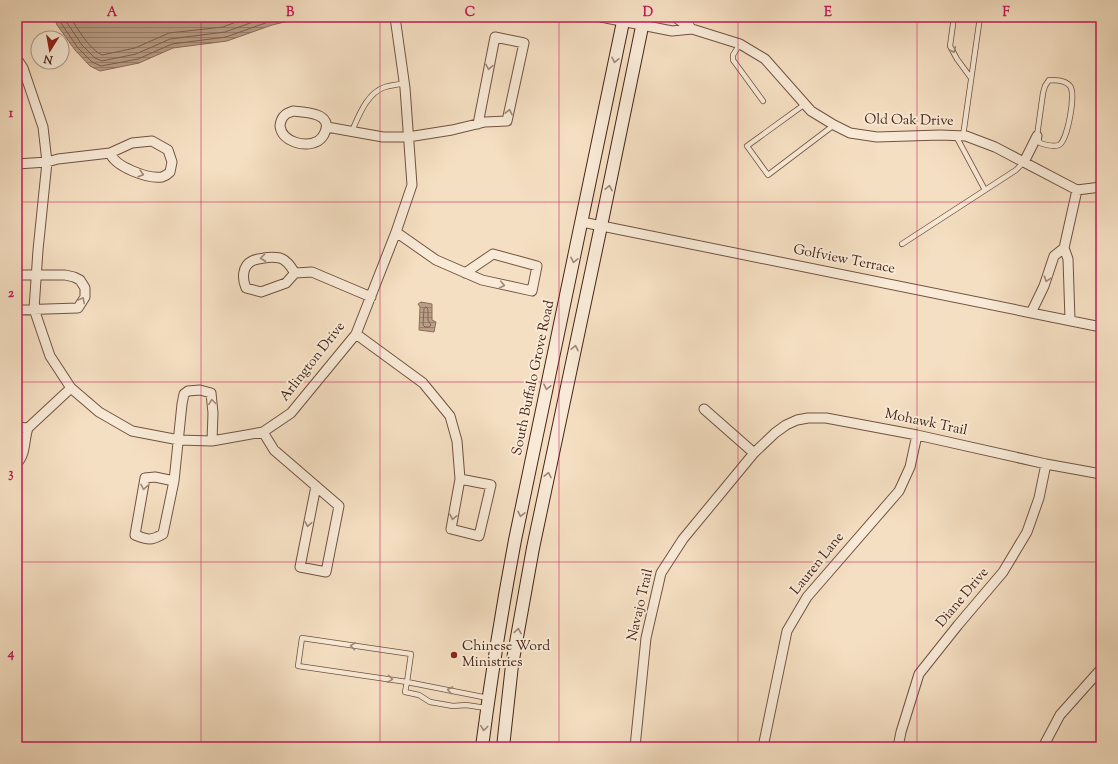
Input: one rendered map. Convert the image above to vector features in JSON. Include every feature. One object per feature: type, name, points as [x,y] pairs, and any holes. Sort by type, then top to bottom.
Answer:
[{"type":"main road","name":"South Buffalo Grove Road","points":[[482,747],[487,703],[501,614],[514,547],[582,222],[633,21]]},
{"type":"main road","points":[[502,747],[512,665],[533,548],[601,226],[633,21]]},
{"type":"street","name":"Arlington Drive","points":[[17,59],[23,68],[43,128],[46,162],[34,309],[50,356],[71,388],[99,412],[132,431],[179,440],[212,441],[263,432],[291,413],[356,334],[396,232],[412,185],[404,83],[395,17]]},
{"type":"street","name":"Old Oak Drive","points":[[601,17],[633,21],[672,31],[692,29]]},
{"type":"street","name":"Old Oak Drive","points":[[675,17],[692,29],[740,44],[764,59],[811,111],[850,133],[877,137],[940,135],[960,136],[994,147],[1077,190]]},
{"type":"street","points":[[327,127],[383,137],[408,137],[478,124],[507,121],[524,43],[495,37],[478,124]]},
{"type":"street","points":[[293,111],[304,112],[322,117],[326,120],[327,127],[324,136],[318,141],[308,143],[293,142],[286,138],[281,130],[280,123],[284,115],[293,111]]},
{"type":"street","points":[[1024,162],[1037,136]]},
{"type":"street","points":[[17,164],[46,162],[110,152],[132,143],[152,141],[168,150],[172,162],[170,172],[164,176],[155,177],[139,174],[122,166],[111,156],[110,152]]},
{"type":"street","points":[[1070,320],[1068,259],[1064,248],[1077,190],[1101,186]]},
{"type":"street","name":"Golfview Terrace","points":[[582,222],[1101,327]]},
{"type":"street","points":[[396,232],[436,260],[465,273],[482,280],[532,291],[537,266],[493,254],[465,273]]},
{"type":"street","points":[[1031,312],[1044,286],[1054,256],[1064,248]]},
{"type":"street","points":[[295,273],[288,262],[280,258],[268,258],[253,260],[247,264],[243,277],[246,288],[261,292],[286,283],[295,273],[312,272],[371,297]]},
{"type":"street","points":[[17,276],[65,275],[80,280],[85,288],[85,297],[78,308],[17,310]]},
{"type":"street","points":[[356,334],[423,383],[450,416],[458,441],[460,478],[451,529],[479,536],[491,485],[460,478]]},
{"type":"street","points":[[17,463],[22,459],[25,436],[28,428],[71,388]]},
{"type":"street","points":[[174,481],[155,477],[145,478],[135,535],[145,539],[154,539],[163,534],[174,481],[181,411],[184,394],[188,390],[194,389],[211,393],[214,413],[212,441]]},
{"type":"street","points":[[704,409],[754,453]]},
{"type":"street","name":"Mohawk Trail","points":[[754,453],[774,433],[786,425],[797,420],[808,418],[826,418],[917,435],[1046,464],[1101,474]]},
{"type":"street","points":[[17,427],[28,428]]},
{"type":"street","points":[[263,432],[274,450],[316,486],[339,506],[326,572],[300,567],[316,486]]},
{"type":"street","name":"Lauren Lane","points":[[763,747],[787,631],[807,597],[899,491],[910,467],[917,435]]},
{"type":"street","name":"Navajo Trail","points":[[635,747],[646,638],[661,573],[683,539],[754,453]]},
{"type":"street","name":"Diane Drive","points":[[898,747],[901,732],[920,674],[958,625],[1003,572],[1027,532],[1039,498],[1046,464]]},
{"type":"street","points":[[1043,747],[1060,715],[1101,669]]},
{"type":"lane","points":[[690,17],[692,29]]},
{"type":"lane","points":[[954,17],[950,46],[971,78]]},
{"type":"lane","points":[[980,17],[971,78],[960,136],[985,190]]},
{"type":"lane","points":[[740,44],[733,55],[733,60],[763,101]]},
{"type":"lane","points":[[1049,80],[1063,81],[1069,85],[1073,96],[1068,127],[1063,141],[1059,145],[1046,145],[1040,143],[1037,136],[1045,86],[1049,80]]},
{"type":"lane","points":[[352,132],[360,113],[368,100],[376,92],[385,87],[404,83]]},
{"type":"lane","points":[[805,104],[747,146],[768,175],[834,125]]},
{"type":"lane","points":[[902,244],[1016,170],[1024,162]]},
{"type":"lane","points":[[487,703],[407,682],[298,666],[302,638],[411,654],[407,682],[405,692],[419,695],[430,702],[453,706],[487,703]]},
{"type":"water","points":[[54,17],[306,17],[272,25],[227,41],[173,48],[139,63],[100,71],[90,66],[75,50],[70,43],[70,30],[61,30]]},
{"type":"water","points":[[421,302],[432,304],[432,320],[436,322],[434,332],[419,330],[420,307],[418,304]]},
{"type":"place","name":"Chinese Word Ministries","points":[[454,655]]}]
